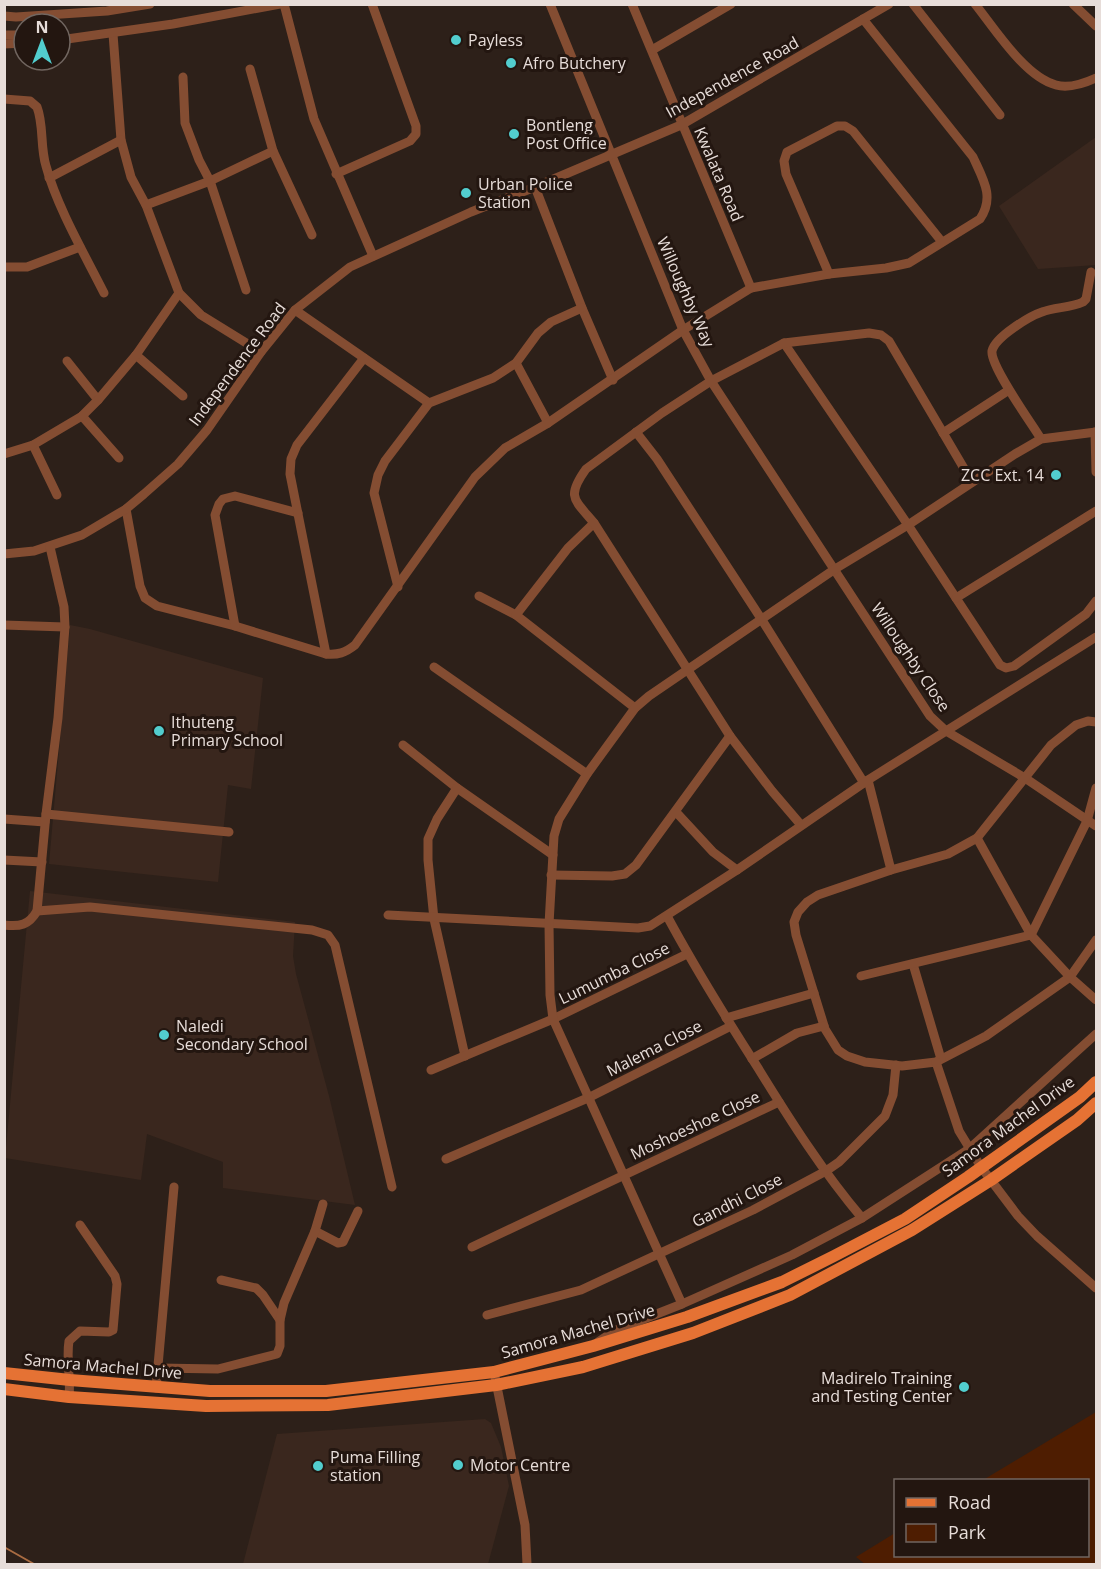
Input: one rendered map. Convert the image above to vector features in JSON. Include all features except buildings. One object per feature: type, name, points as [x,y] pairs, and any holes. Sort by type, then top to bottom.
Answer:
[{"type":"main road","name":"Samora Machel Drive","points":[[4,1373],[156,1388],[210,1391],[326,1391],[494,1372],[592,1346],[687,1317],[782,1282],[834,1257],[904,1219],[1080,1097],[1096,1082]]},
{"type":"main road","name":"Samora Machel Drive","points":[[4,1389],[69,1397],[206,1406],[328,1405],[496,1385],[583,1367],[693,1334],[790,1295],[912,1230],[992,1180],[1077,1120],[1096,1103]]},
{"type":"street","points":[[4,16],[107,11],[150,4]]},
{"type":"street","points":[[72,38],[113,34],[282,4],[314,119],[373,256]]},
{"type":"street","points":[[336,174],[410,141],[416,134],[416,126],[372,4]]},
{"type":"street","name":"Willoughby Way","points":[[550,4],[683,330],[711,381],[835,569]]},
{"type":"street","name":"Kwalata Road","points":[[632,4],[751,288]]},
{"type":"street","points":[[652,51],[731,4]]},
{"type":"street","name":"Independence Road","points":[[4,554],[50,547],[82,535],[126,508],[178,464],[207,430],[261,352],[295,310],[350,267],[471,212],[536,187],[681,124],[889,4]]},
{"type":"street","points":[[913,4],[978,90],[1000,115]]},
{"type":"street","points":[[975,4],[1023,62],[1041,79],[1058,86],[1074,85],[1096,78]]},
{"type":"street","points":[[1073,4],[1096,26]]},
{"type":"street","points":[[126,508],[140,586],[145,598],[157,606],[235,626],[326,654],[337,655],[346,652],[355,645],[398,587],[475,477],[505,448],[548,423],[683,330],[751,288],[909,263],[980,219],[989,200],[984,180],[973,157],[863,19]]},
{"type":"street","points":[[113,34],[121,140],[132,177],[146,205],[179,292],[201,315],[261,352]]},
{"type":"street","points":[[72,36],[76,37]]},
{"type":"street","points":[[250,69],[273,151],[312,235]]},
{"type":"street","points":[[183,77],[185,123],[210,181],[246,290]]},
{"type":"street","points":[[4,99],[30,101],[37,107],[49,178],[80,247],[104,293]]},
{"type":"street","points":[[829,274],[786,174],[784,162],[787,152],[837,126],[845,126],[853,131],[942,242]]},
{"type":"street","points":[[49,178],[121,140]]},
{"type":"street","points":[[146,205],[210,181],[273,151]]},
{"type":"street","points":[[536,187],[582,308],[613,380]]},
{"type":"street","points":[[4,267],[27,267],[80,247]]},
{"type":"street","points":[[1041,439],[1009,390],[993,360],[992,350],[998,341],[1024,320],[1042,311],[1083,302],[1086,299],[1090,273]]},
{"type":"street","points":[[4,454],[33,445],[82,416],[136,355],[179,292]]},
{"type":"street","points":[[398,587],[374,493],[378,475],[385,461],[429,403],[493,378],[516,363],[538,333],[551,322],[582,308]]},
{"type":"street","points":[[295,310],[429,403]]},
{"type":"street","points":[[801,825],[730,736],[594,523],[575,501],[573,492],[578,480],[586,469],[711,381],[784,343],[869,333],[881,335],[889,341],[972,482]]},
{"type":"street","points":[[784,343],[1000,664],[1006,668],[1014,666],[1086,614],[1096,601]]},
{"type":"street","points":[[136,355],[183,396]]},
{"type":"street","points":[[326,654],[290,474],[291,459],[297,445],[364,358]]},
{"type":"street","points":[[67,361],[98,400]]},
{"type":"street","points":[[516,363],[548,423]]},
{"type":"street","points":[[943,434],[1009,390]]},
{"type":"street","points":[[82,416],[119,458]]},
{"type":"street","points":[[636,432],[657,459],[866,781],[891,870]]},
{"type":"street","points":[[682,1304],[553,1019],[550,995],[549,924],[554,836],[559,819],[587,774],[635,708],[649,696],[835,569],[1041,439],[1096,432],[1096,472]]},
{"type":"street","points":[[33,445],[57,495]]},
{"type":"street","points":[[235,626],[215,515],[219,504],[223,499],[235,496],[298,513]]},
{"type":"street","points":[[956,598],[1096,511]]},
{"type":"street","points":[[516,615],[567,548],[594,523]]},
{"type":"street","points":[[4,925],[23,926],[37,911],[58,718],[65,627],[64,607],[50,547]]},
{"type":"street","name":"Willoughby Close","points":[[835,569],[930,716],[946,731],[1025,778],[1096,826]]},
{"type":"street","points":[[479,596],[516,615],[635,708]]},
{"type":"street","points":[[4,625],[65,627]]},
{"type":"street","points":[[388,915],[638,928],[650,926],[737,870],[866,781],[1096,637]]},
{"type":"street","points":[[434,668],[587,774]]},
{"type":"street","points":[[1096,722],[1088,721],[1076,725],[1051,745],[977,838],[948,854],[891,870],[818,895],[798,912],[794,922],[824,1026],[834,1044],[847,1056],[865,1062],[896,1065],[922,1065],[939,1060],[986,1036],[1070,977],[1096,940]]},
{"type":"street","points":[[551,874],[612,876],[625,874],[636,865],[730,736]]},
{"type":"street","points":[[403,745],[457,788],[553,855]]},
{"type":"street","points":[[457,788],[436,819],[428,839],[428,860],[434,919],[465,1056]]},
{"type":"street","points":[[1031,935],[1087,821],[1096,788]]},
{"type":"street","points":[[676,812],[713,852],[737,870]]},
{"type":"street","points":[[4,819],[46,818],[229,832]]},
{"type":"street","points":[[977,838],[1031,935],[1070,977],[1096,1000]]},
{"type":"street","points":[[4,860],[42,862]]},
{"type":"street","points":[[37,911],[90,907],[312,930],[328,935],[335,945],[392,1187]]},
{"type":"street","points":[[667,916],[687,954],[779,1102],[826,1171],[862,1218]]},
{"type":"street","points":[[861,976],[1031,935]]},
{"type":"street","name":"Lumumba Close","points":[[430,1070],[553,1019],[687,954]]},
{"type":"street","points":[[913,964],[959,1131],[969,1149],[1031,1229],[1096,1288]]},
{"type":"street","name":"Malema Close","points":[[446,1159],[590,1097],[729,1022],[814,993]]},
{"type":"street","points":[[752,1059],[797,1033],[824,1026]]},
{"type":"street","points":[[592,1346],[616,1330],[682,1304],[792,1255],[862,1218],[969,1149],[1096,1034]]},
{"type":"street","name":"Gandhi Close","points":[[487,1315],[573,1293],[661,1255],[826,1171],[863,1139],[885,1116],[893,1095],[896,1065]]},
{"type":"street","name":"Moshoeshoe Close","points":[[472,1246],[779,1102]]},
{"type":"street","points":[[156,1388],[174,1187]]},
{"type":"street","points":[[158,1368],[218,1369],[274,1356],[280,1346],[280,1320],[285,1300],[315,1231],[323,1204]]},
{"type":"street","points":[[315,1231],[340,1243],[358,1211]]},
{"type":"street","points":[[69,1397],[69,1341],[80,1331],[109,1332],[113,1330],[117,1284],[115,1276],[80,1225]]},
{"type":"street","points":[[221,1280],[261,1291],[280,1320]]},
{"type":"street","points":[[494,1372],[525,1526],[527,1564]]},
{"type":"shaded area","points":[[1096,137],[1096,265],[1038,269],[999,206]]},
{"type":"shaded area","name":"Ithuteng Primary School","points":[[70,625],[263,678],[251,789],[228,785],[218,882],[49,864]]},
{"type":"shaded area","name":"Naledi Secondary School","points":[[30,891],[295,922],[293,956],[296,974],[355,1205],[223,1188],[223,1162],[147,1134],[141,1180],[5,1158]]},
{"type":"shaded area","points":[[485,1419],[491,1423],[501,1447],[509,1486],[488,1564],[243,1564],[277,1434]]},
{"type":"green space","points":[[1096,1412],[1096,1564],[865,1564],[856,1557],[894,1534],[894,1557],[1089,1557],[1089,1479],[985,1479]]},
{"type":"waterway","points":[[4,1547],[34,1564]]},
{"type":"place","name":"Payless","points":[[456,40]]},
{"type":"place","name":"Afro Butchery","points":[[511,63]]},
{"type":"place","name":"Bontleng Post Office","points":[[514,134]]},
{"type":"place","name":"Urban Police Station","points":[[466,193]]},
{"type":"place","name":"ZCC Ext. 14","points":[[1056,475]]},
{"type":"place","name":"Ithuteng Primary School","points":[[159,731]]},
{"type":"place","name":"Naledi Secondary School","points":[[164,1035]]},
{"type":"place","name":"Madirelo Training and Testing Center","points":[[964,1387]]},
{"type":"place","name":"Motor Centre","points":[[458,1465]]},
{"type":"place","name":"Puma Filling station","points":[[318,1466]]}]
